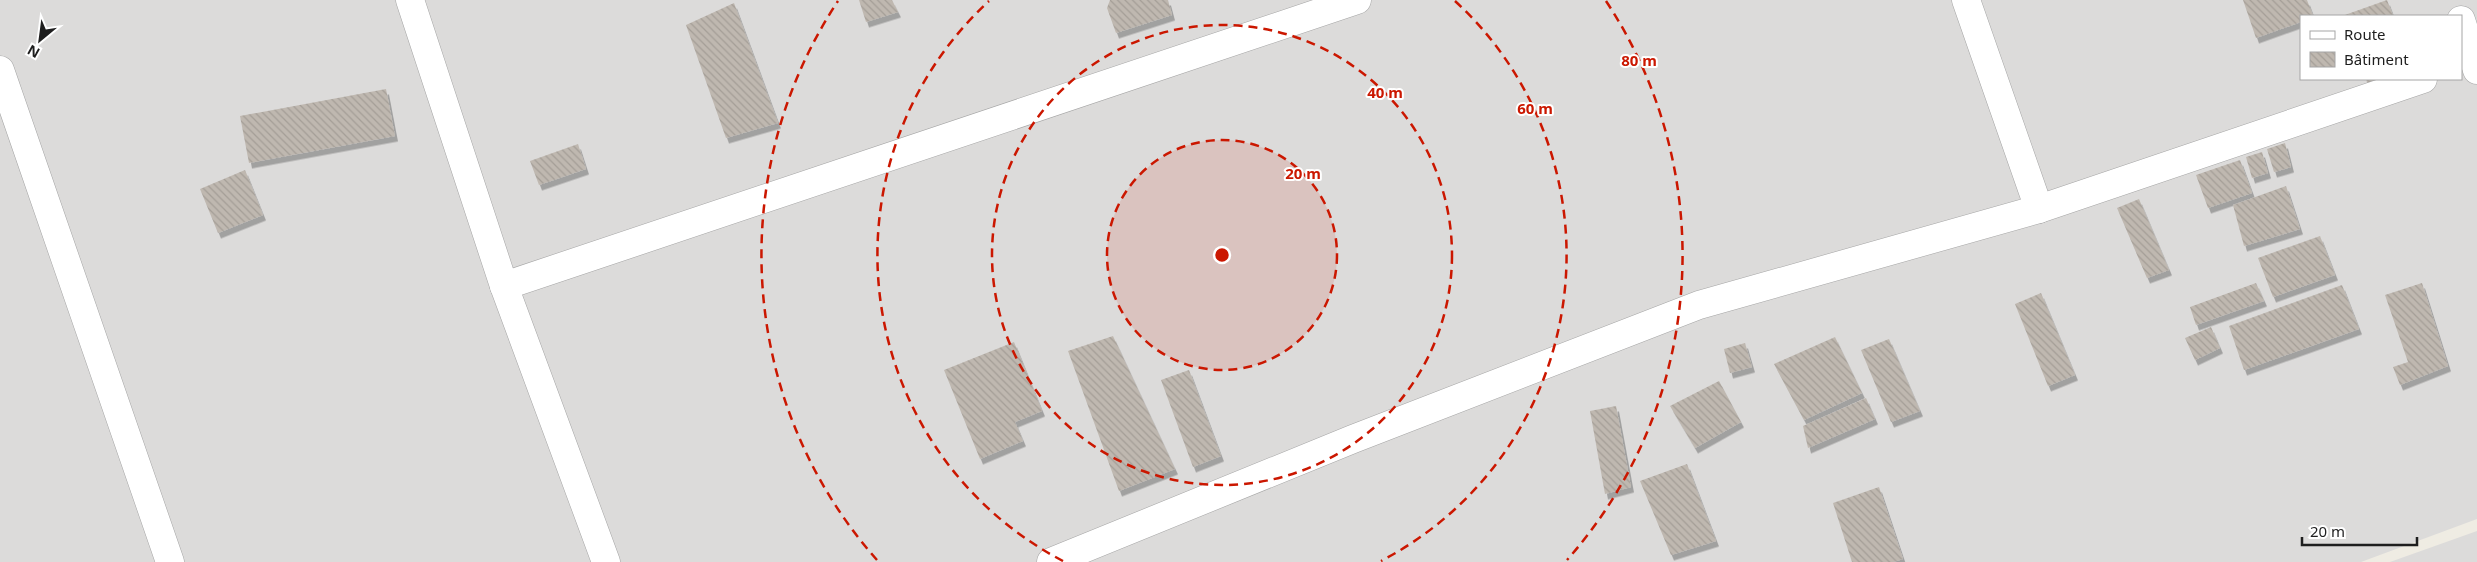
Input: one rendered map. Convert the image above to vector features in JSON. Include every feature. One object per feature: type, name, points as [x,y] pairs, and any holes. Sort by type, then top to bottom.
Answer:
[{"type":"street","points":[[410,0],[504,286],[606,562]]},
{"type":"street","points":[[504,286],[1357,0]]},
{"type":"street","points":[[1966,0],[2039,209]]},
{"type":"street","points":[[2454,0],[2460,15]]},
{"type":"street","points":[[2462,25],[2470,66]]},
{"type":"street","points":[[0,70],[170,562]]},
{"type":"street","points":[[1051,562],[1344,442],[1699,304],[2039,209],[2420,80]]},
{"type":"shaded area","points":[[0,0],[2477,0],[2477,519],[2361,562],[0,562]]},
{"type":"shaded area","points":[[2477,531],[2477,562],[2390,562]]},
{"type":"building","points":[[859,0],[892,0],[898,12],[866,22]]},
{"type":"building","points":[[1110,0],[1168,0],[1172,15],[1116,33],[1107,8]]},
{"type":"building","points":[[2243,0],[2307,0],[2313,15],[2300,15],[2300,22],[2256,38]]},
{"type":"building","points":[[2387,0],[2393,15],[2345,15]]},
{"type":"building","points":[[734,3],[778,123],[726,138],[686,25]]},
{"type":"building","points":[[2366,80],[2383,80],[2368,86]]},
{"type":"building","points":[[386,89],[395,136],[249,163],[240,116]]},
{"type":"building","points":[[2285,143],[2291,167],[2274,172],[2267,149]]},
{"type":"building","points":[[578,144],[586,169],[539,185],[530,161]]},
{"type":"building","points":[[2262,152],[2268,173],[2252,178],[2246,157]]},
{"type":"building","points":[[2240,160],[2252,193],[2208,208],[2196,175]]},
{"type":"building","points":[[245,170],[263,215],[218,233],[200,189]]},
{"type":"building","points":[[2286,186],[2300,229],[2244,246],[2233,205]]},
{"type":"building","points":[[2139,199],[2169,270],[2147,278],[2117,208]]},
{"type":"building","points":[[2320,236],[2335,275],[2273,297],[2258,258]]},
{"type":"building","points":[[2256,283],[2264,301],[2196,325],[2190,307]]},
{"type":"building","points":[[2422,283],[2448,366],[2400,385],[2393,367],[2408,362],[2385,295]]},
{"type":"building","points":[[2342,285],[2359,329],[2244,370],[2229,326]]},
{"type":"building","points":[[2041,293],[2075,375],[2048,386],[2015,304]]},
{"type":"building","points":[[2211,327],[2220,348],[2195,360],[2185,338]]},
{"type":"building","points":[[1113,336],[1175,469],[1119,491],[1068,351]]},
{"type":"building","points":[[1835,337],[1862,393],[1804,420],[1774,364]]},
{"type":"building","points":[[1889,339],[1920,411],[1891,422],[1861,350]]},
{"type":"building","points":[[1014,342],[1042,411],[1015,422],[1023,441],[980,459],[944,370]]},
{"type":"building","points":[[1745,343],[1752,367],[1730,373],[1724,349]]},
{"type":"building","points":[[1189,370],[1221,456],[1193,467],[1161,380]]},
{"type":"building","points":[[1719,381],[1741,422],[1695,448],[1670,406]]},
{"type":"building","points":[[1866,398],[1875,419],[1808,448],[1803,426]]},
{"type":"building","points":[[1616,406],[1631,487],[1605,494],[1590,411]]},
{"type":"building","points":[[1687,464],[1716,541],[1671,555],[1640,481]]},
{"type":"building","points":[[1879,487],[1903,559],[1893,562],[1852,562],[1833,503]]}]
